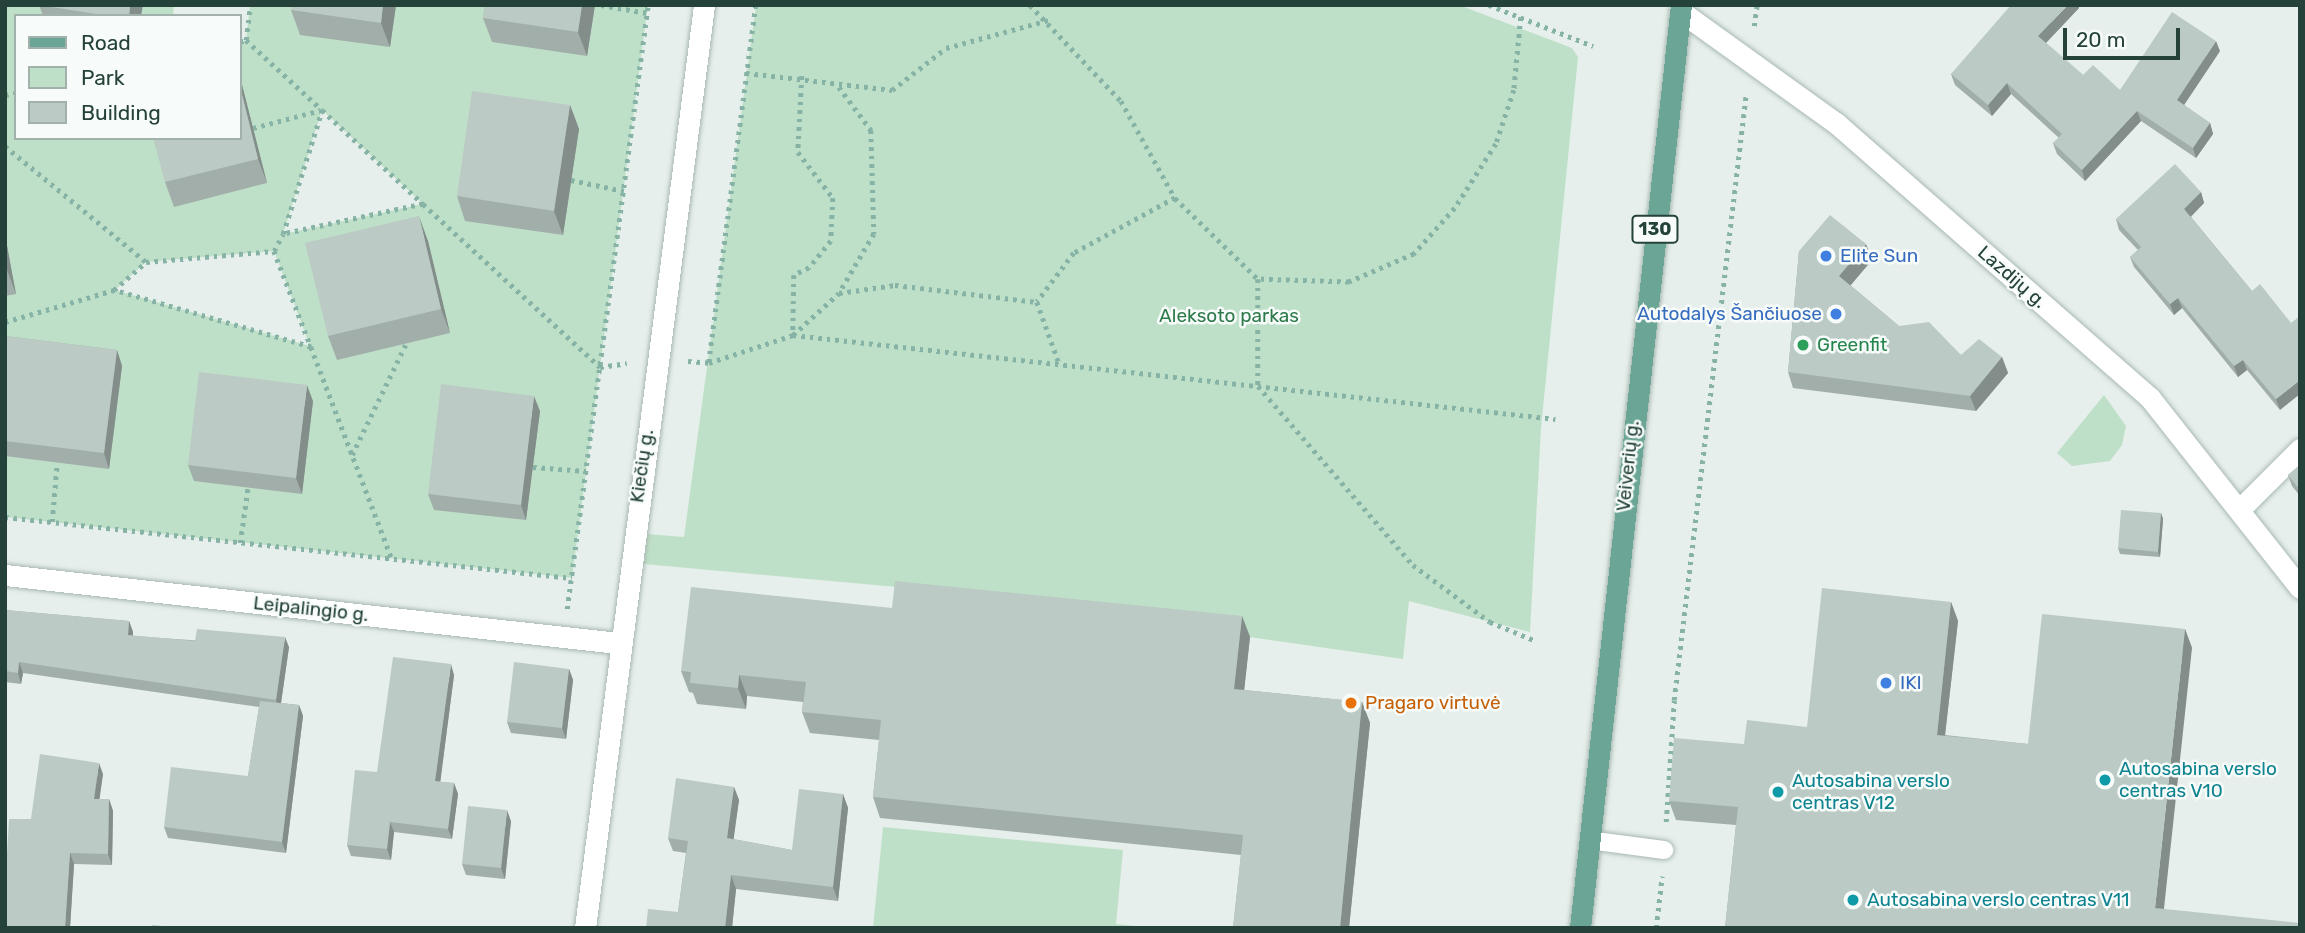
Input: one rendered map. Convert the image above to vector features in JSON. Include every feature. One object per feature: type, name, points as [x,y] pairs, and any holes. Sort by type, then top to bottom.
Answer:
[{"type":"main road","name":"Veiverių g.","points":[[1580,928],[1675,7]]},
{"type":"street","name":"Kiečių g.","points":[[585,928],[618,643],[704,5]]},
{"type":"street","name":"Lazdijų g.","points":[[1675,7],[1836,123],[2150,398],[2241,509],[2300,588]]},
{"type":"street","points":[[2241,509],[2300,449]]},
{"type":"street","name":"Leipalingio g.","points":[[5,575],[618,643]]},
{"type":"lane","points":[[1589,840],[1664,850]]},
{"type":"path","points":[[246,40],[250,5]]},
{"type":"path","points":[[601,5],[647,13]]},
{"type":"path","points":[[563,637],[648,5]]},
{"type":"path","points":[[756,5],[709,363],[793,335],[839,293],[874,234],[871,130],[838,86]]},
{"type":"path","points":[[1030,5],[1049,20],[1121,101],[1175,198],[1258,279],[1349,282],[1414,254],[1455,208],[1496,144],[1514,90],[1521,17]]},
{"type":"path","points":[[1489,5],[1593,46]]},
{"type":"path","points":[[1656,928],[1674,700],[1757,5]]},
{"type":"path","points":[[746,73],[802,76],[838,86],[892,90],[946,48],[1049,20]]},
{"type":"path","points":[[242,41],[246,40]]},
{"type":"path","points":[[246,40],[600,368]]},
{"type":"path","points":[[793,335],[794,275],[809,268],[831,241],[833,198],[797,152],[802,76]]},
{"type":"path","points":[[253,128],[322,110]]},
{"type":"path","points":[[322,110],[283,234],[274,251],[392,559]]},
{"type":"path","points":[[5,146],[146,262]]},
{"type":"path","points":[[571,180],[624,191]]},
{"type":"path","points":[[1038,302],[1074,253],[1175,198]]},
{"type":"path","points":[[283,234],[423,204]]},
{"type":"path","points":[[5,322],[114,290],[146,262],[274,251]]},
{"type":"path","points":[[1258,279],[1258,386],[1413,565],[1490,622],[1536,641]]},
{"type":"path","points":[[839,293],[894,285],[1038,302]]},
{"type":"path","points":[[114,290],[311,347]]},
{"type":"path","points":[[1038,302],[1059,363]]},
{"type":"path","points":[[793,335],[1555,419]]},
{"type":"path","points":[[352,455],[406,344]]},
{"type":"path","points":[[52,522],[57,463]]},
{"type":"path","points":[[533,467],[586,471]]},
{"type":"path","points":[[240,543],[248,487]]},
{"type":"path","points":[[5,517],[572,578]]},
{"type":"green space","points":[[5,5],[174,5],[173,14],[14,14],[14,140],[242,140],[242,41],[246,40],[250,5],[648,5],[572,578],[5,517]],"holes":[[[322,110],[422,204],[283,234]],[[274,251],[310,346],[115,290],[146,262]]]},
{"type":"green space","name":"Aleksoto parkas","points":[[756,5],[1459,5],[1572,48],[1578,57],[1541,428],[1530,632],[1409,601],[1403,659],[897,587],[644,564],[647,534],[684,537]]},
{"type":"green space","points":[[2104,395],[2126,426],[2122,445],[2110,461],[2072,466],[2057,453]]},
{"type":"green space","points":[[883,827],[1123,850],[1116,924],[1157,928],[873,928]]},
{"type":"building","points":[[39,5],[130,5],[129,14],[95,14]]},
{"type":"building","points":[[292,5],[383,5],[381,23],[291,10]]},
{"type":"building","points":[[485,5],[582,5],[578,32],[483,18]]},
{"type":"building","points":[[2011,5],[2068,5],[2038,36],[2083,75],[2093,65],[2120,90],[2172,12],[2216,41],[2177,100],[2210,123],[2193,148],[2137,111],[2082,170],[2053,143],[2062,134],[2007,83],[1988,105],[1951,74]]},
{"type":"building","points":[[472,91],[570,105],[554,211],[457,196]]},
{"type":"building","points":[[242,94],[258,159],[165,182],[154,140],[242,140]]},
{"type":"building","points":[[2175,164],[2201,192],[2184,209],[2252,291],[2260,284],[2291,323],[2300,316],[2300,380],[2276,399],[2243,360],[2234,366],[2178,298],[2170,304],[2130,257],[2141,247],[2116,219]]},
{"type":"building","name":"Autodalys Šančiuose","points":[[1830,215],[1866,244],[1839,276],[1899,326],[1929,322],[1961,355],[1979,339],[2002,357],[1970,396],[1788,372],[1799,251]]},
{"type":"building","points":[[419,216],[441,309],[328,336],[305,243]]},
{"type":"building","points":[[5,336],[117,350],[104,453],[5,441]]},
{"type":"building","points":[[199,372],[307,385],[296,478],[188,465]]},
{"type":"building","points":[[441,384],[534,396],[521,505],[428,494]]},
{"type":"building","points":[[2300,465],[2300,490],[2288,475]]},
{"type":"building","points":[[2121,510],[2161,513],[2158,552],[2118,548]]},
{"type":"building","points":[[895,581],[1242,616],[1234,689],[1362,702],[1340,928],[1233,928],[1243,835],[873,797],[881,720],[802,712],[806,682],[739,675],[738,688],[690,683],[691,672],[681,671],[691,587],[892,608]]},
{"type":"building","points":[[1822,588],[1951,602],[1937,735],[2028,744],[2042,614],[2185,629],[2155,908],[2300,923],[2300,928],[1725,928],[1738,807],[1669,801],[1674,738],[1744,744],[1747,720],[1807,727]]},
{"type":"building","points":[[5,610],[129,621],[128,635],[195,641],[197,629],[285,637],[276,700],[19,662],[18,673],[5,671]]},
{"type":"building","points":[[393,657],[451,664],[435,781],[454,783],[448,829],[390,822],[387,849],[347,845],[355,770],[377,772]]},
{"type":"building","points":[[514,662],[569,669],[562,728],[507,722]]},
{"type":"building","points":[[260,701],[299,705],[282,842],[164,827],[171,767],[248,776]]},
{"type":"building","points":[[40,754],[99,763],[94,799],[109,799],[108,854],[70,853],[65,928],[5,928],[9,819],[31,819]]},
{"type":"building","points":[[676,778],[734,787],[727,838],[792,850],[799,789],[843,794],[833,887],[731,875],[725,928],[646,928],[648,909],[678,912],[688,841],[668,838]]},
{"type":"building","points":[[468,806],[507,810],[501,868],[462,864]]},
{"type":"building","points":[[152,925],[185,928],[152,928]]},
{"type":"place","name":"Elite Sun","points":[[1826,256]]},
{"type":"place","name":"Autodalys Šančiuose","points":[[1836,314]]},
{"type":"place","name":"Greenfit","points":[[1803,345]]},
{"type":"place","name":"IKI","points":[[1886,683]]},
{"type":"place","name":"Pragaro virtuvė","points":[[1351,703]]},
{"type":"place","name":"Autosabina verslo centras V10","points":[[2105,780]]},
{"type":"place","name":"Autosabina verslo centras V12","points":[[1778,792]]},
{"type":"place","name":"Autosabina verslo centras V11","points":[[1853,900]]}]
